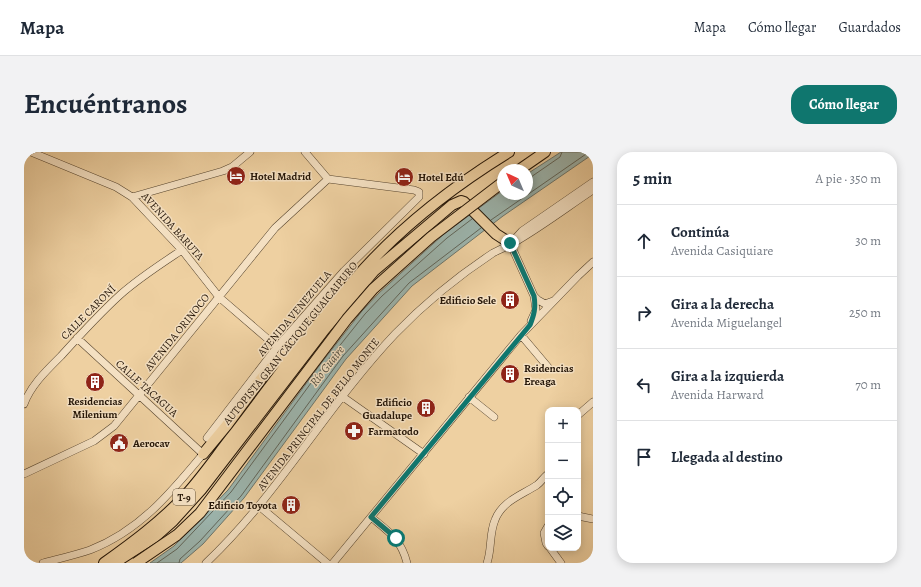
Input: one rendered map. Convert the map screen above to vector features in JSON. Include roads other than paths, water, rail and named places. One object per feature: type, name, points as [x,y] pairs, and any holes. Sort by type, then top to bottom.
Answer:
[{"type":"highway","name":"AUTOPISTA GRAN CACIQUE GUAICAIPURO","points":[[104,563],[146,532],[184,497],[318,324],[356,278],[399,233],[461,184],[509,152]]},
{"type":"highway","points":[[528,164],[545,152]]},
{"type":"highway","name":"T-9","points":[[136,563],[177,535],[200,513],[347,319],[373,289],[431,237],[497,187]]},
{"type":"highway","points":[[114,563],[155,537],[173,521],[201,490],[325,329],[374,271],[452,205],[461,201],[468,205],[496,234],[510,243]]},
{"type":"highway","points":[[203,454],[227,425],[261,379],[304,330],[318,324]]},
{"type":"street","name":"AVENIDA BARUTA","points":[[31,152],[116,187],[132,197],[182,250],[219,297],[277,347]]},
{"type":"street","points":[[132,197],[223,171],[250,152]]},
{"type":"street","points":[[305,152],[328,179]]},
{"type":"street","name":"AVENIDA VENEZUELA","points":[[207,438],[277,347],[344,271],[417,201],[419,197],[419,192],[414,190],[328,179]]},
{"type":"street","name":"AVENIDA ORINOCO","points":[[24,474],[94,441],[114,426],[275,228],[328,179]]},
{"type":"street","name":"AVENIDA PRINCIPAL DE BELLO MONTE","points":[[510,243],[522,231],[593,182]]},
{"type":"street","name":"AVENIDA PRINCIPAL DE BELLO MONTE","points":[[206,563],[259,506],[376,356],[418,312],[458,278],[492,254],[525,236],[593,190]]},
{"type":"street","points":[[510,243],[534,296],[536,310],[530,325]]},
{"type":"street","name":"CALLE CARONÍ","points":[[24,404],[27,395],[43,375],[77,338],[122,294],[182,250]]},
{"type":"street","points":[[332,563],[424,454],[521,335],[593,262]]},
{"type":"street","points":[[534,296],[545,304],[555,300]]},
{"type":"street","points":[[521,335],[548,367]]},
{"type":"street","name":"CALLE TACAGUA","points":[[77,338],[203,454]]},
{"type":"street","points":[[343,397],[424,454]]},
{"type":"street","points":[[469,397],[494,418]]},
{"type":"street","points":[[581,412],[593,402]]},
{"type":"street","points":[[43,563],[89,550],[128,530],[164,500],[203,454]]},
{"type":"street","points":[[487,563],[490,554],[494,523],[502,507],[538,484],[545,477]]},
{"type":"street","points":[[259,506],[327,563]]},
{"type":"street","points":[[581,516],[593,518]]},
{"type":"street","points":[[371,517],[396,538],[401,546],[407,563]]},
{"type":"street","points":[[552,551],[561,563]]},
{"type":"water","name":"Río Guaire","points":[[561,152],[593,152],[593,154],[533,195],[533,170]]},
{"type":"water","name":"Río Guaire","points":[[497,195],[497,200],[526,200],[412,286],[346,359],[244,498],[203,544],[181,563],[150,563],[174,546],[228,490],[322,362],[362,311],[379,293],[444,234]]},
{"type":"place","name":"Hotel Madrid","points":[[236,176]]},
{"type":"place","name":"Hotel Edú","points":[[404,177]]},
{"type":"place","name":"Edificio Sele","points":[[510,300]]},
{"type":"place","name":"Rsidencias Ereaga","points":[[510,374]]},
{"type":"place","name":"Residencias Milenium","points":[[95,382]]},
{"type":"place","name":"Edificio Guadalupe","points":[[426,408]]},
{"type":"place","name":"Farmatodo","points":[[354,431]]},
{"type":"place","name":"Aerocav","points":[[119,443]]},
{"type":"place","name":"Edificio Toyota","points":[[291,505]]}]
